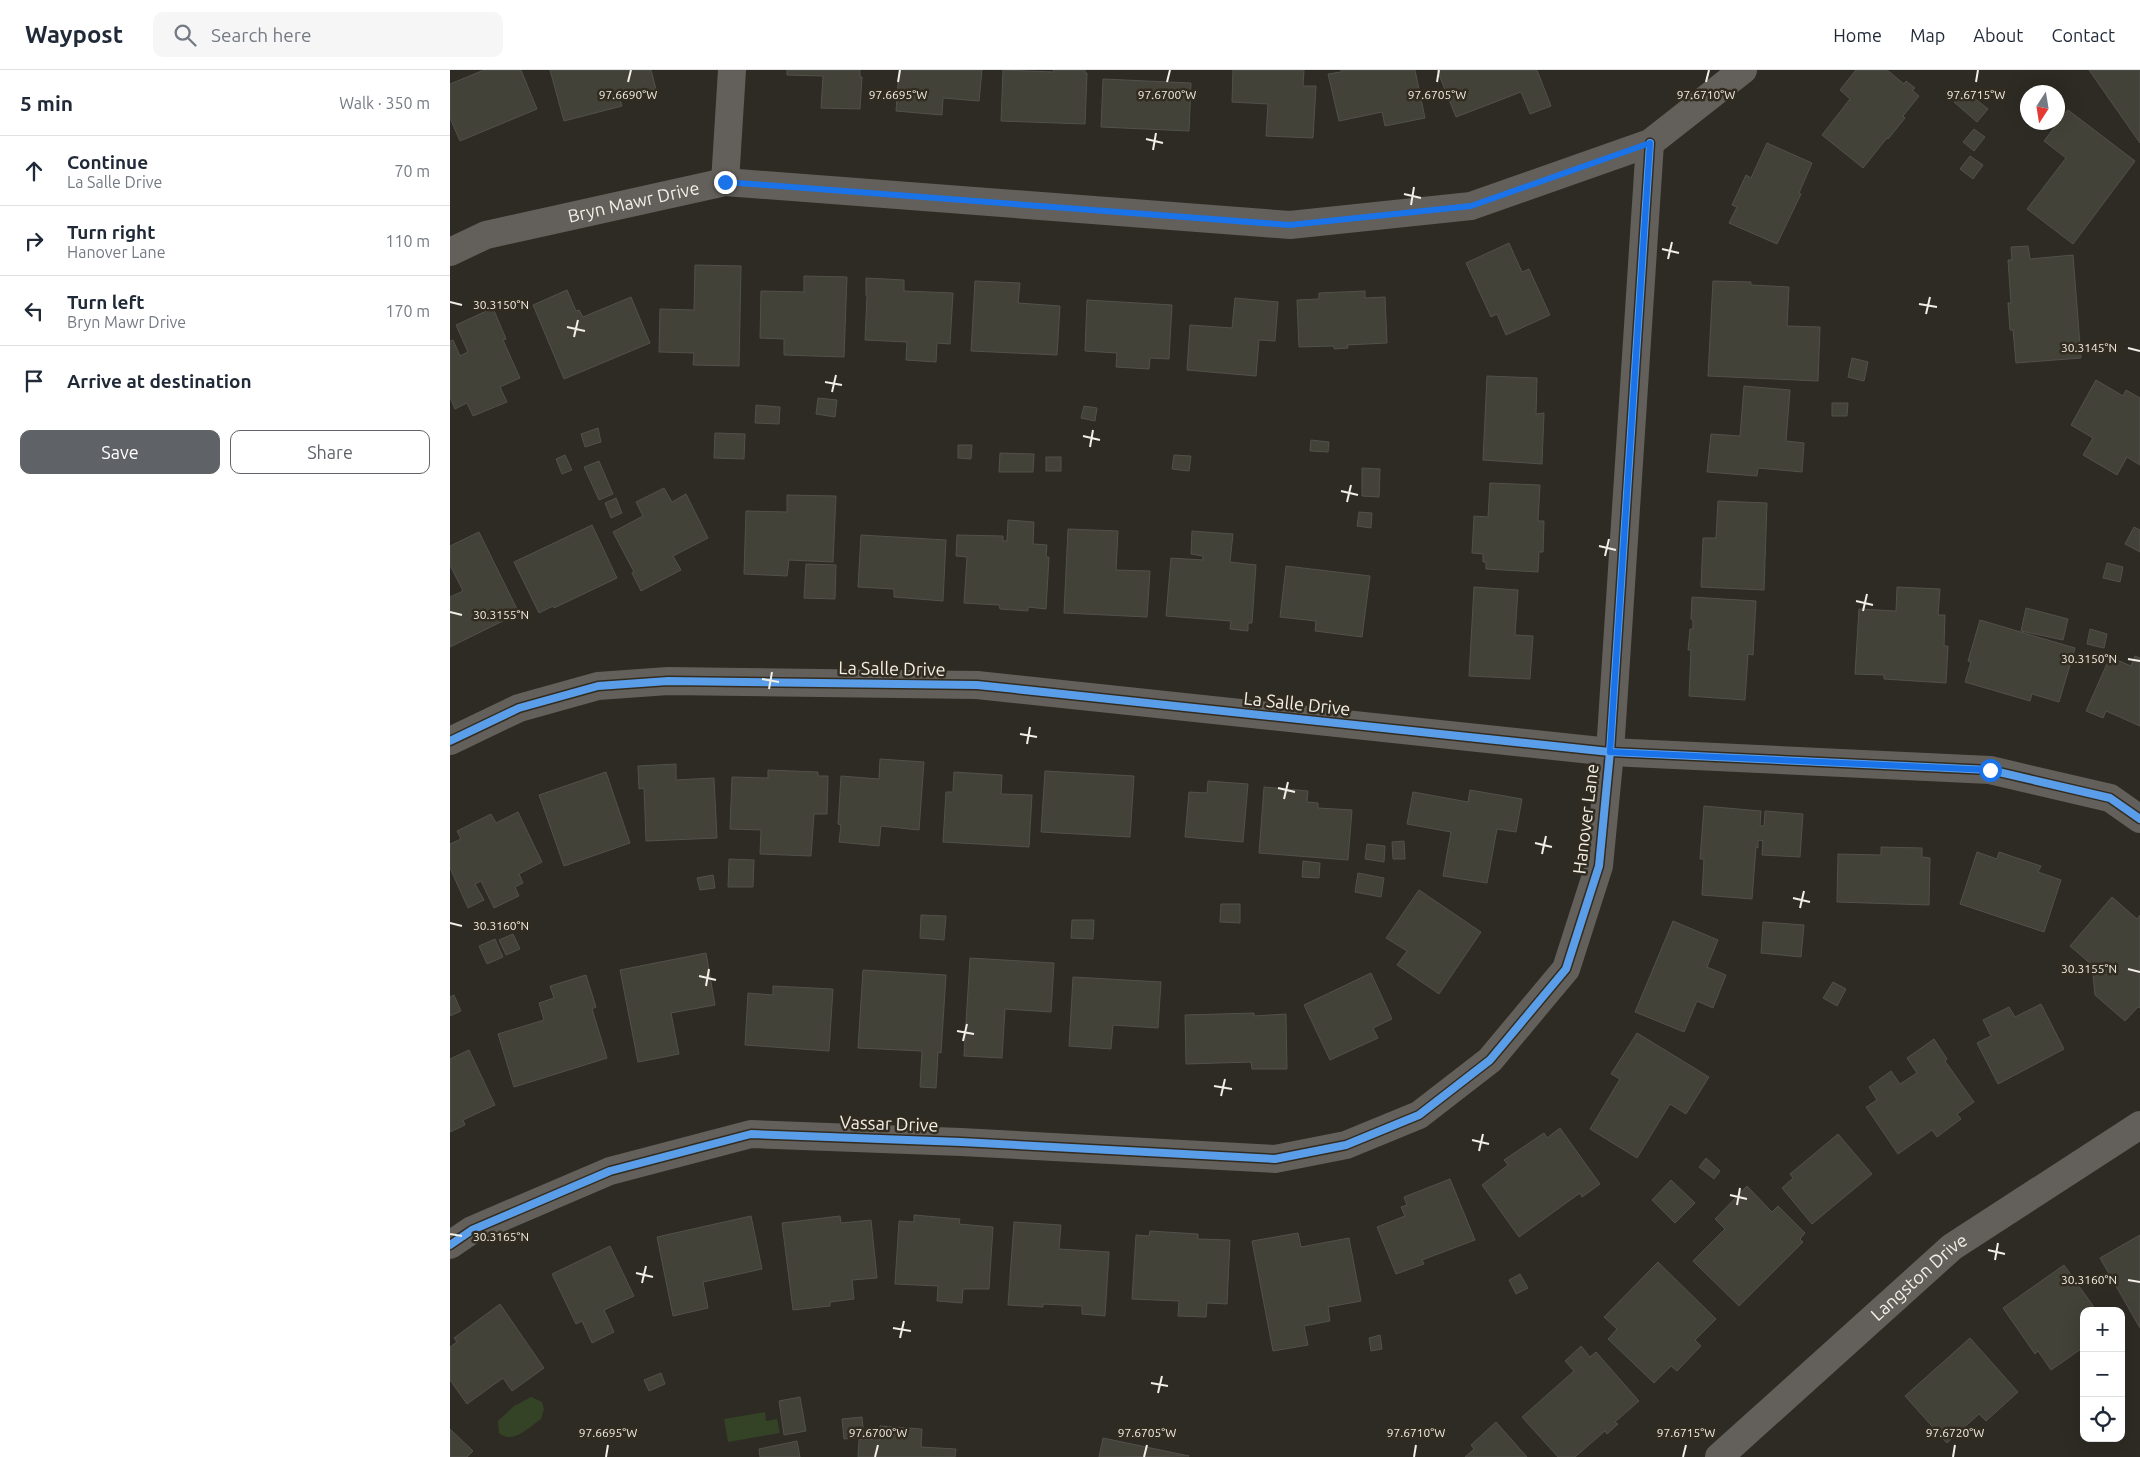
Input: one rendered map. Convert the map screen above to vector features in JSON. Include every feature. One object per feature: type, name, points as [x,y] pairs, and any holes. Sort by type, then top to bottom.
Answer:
[{"type":"street","points":[[725,182],[732,70]]},
{"type":"street","name":"Bryn Mawr Drive","points":[[450,252],[486,235],[725,182],[1290,225],[1471,206],[1650,143],[1743,70]]},
{"type":"street","name":"Hanover Lane","points":[[1346,1145],[1419,1115],[1490,1060],[1566,969],[1599,866],[1610,752],[1650,143]]},
{"type":"street","name":"La Salle Drive","points":[[450,741],[519,708],[598,686],[668,681],[977,685],[1610,752],[1990,770],[2110,798],[2140,819]]},
{"type":"street","name":"Langston Drive","points":[[1719,1457],[1952,1247],[2140,1125]]},
{"type":"street","name":"Vassar Drive","points":[[450,1245],[472,1230],[610,1171],[751,1134],[961,1142],[1275,1159],[1346,1145]]},
{"type":"shaded area","points":[[531,1397],[542,1402],[544,1409],[541,1419],[521,1434],[515,1436],[504,1436],[499,1433],[498,1421],[514,1406]]},
{"type":"shaded area","points":[[765,1412],[766,1421],[777,1419],[780,1433],[728,1442],[724,1419]]},
{"type":"building","points":[[484,70],[521,70],[537,109],[460,141],[450,118],[450,84]]},
{"type":"building","points":[[550,70],[651,70],[656,89],[620,100],[622,106],[564,121]]},
{"type":"building","points":[[787,70],[860,70],[860,77],[862,77],[860,109],[821,108],[823,76],[787,75]]},
{"type":"building","points":[[899,70],[982,70],[979,101],[943,98],[942,115],[896,111]]},
{"type":"building","points":[[1003,70],[1053,72],[1054,70],[1085,70],[1085,73],[1087,73],[1085,124],[1001,121]]},
{"type":"building","points":[[1233,70],[1304,70],[1303,86],[1316,86],[1313,138],[1266,136],[1268,104],[1232,102]]},
{"type":"building","points":[[1341,70],[1415,70],[1425,118],[1385,126],[1382,112],[1339,121],[1328,74],[1341,72]]},
{"type":"building","points":[[1437,70],[1537,70],[1551,106],[1530,114],[1521,92],[1456,117]]},
{"type":"building","points":[[1856,70],[1887,70],[1904,84],[1906,81],[1915,88],[1912,90],[1919,96],[1903,116],[1905,118],[1863,168],[1822,135],[1850,99],[1840,90]]},
{"type":"building","points":[[2089,70],[2140,70],[2140,143]]},
{"type":"building","points":[[1103,79],[1191,83],[1189,131],[1101,127]]},
{"type":"building","points":[[1964,90],[1988,109],[1977,122],[1954,102]]},
{"type":"building","points":[[2068,110],[2135,161],[2073,244],[2027,209],[2066,158],[2044,141],[2053,130],[2065,130],[2065,114]]},
{"type":"building","points":[[1974,129],[1985,137],[1974,151],[1963,142]]},
{"type":"building","points":[[1767,143],[1812,163],[1799,193],[1801,194],[1777,244],[1729,223],[1737,207],[1732,205],[1746,175],[1751,178]]},
{"type":"building","points":[[1970,156],[1983,165],[1973,179],[1960,169]]},
{"type":"building","points":[[1509,243],[1522,272],[1529,269],[1550,315],[1506,335],[1497,314],[1491,317],[1466,263]]},
{"type":"building","points":[[2028,246],[2030,259],[2073,255],[2081,358],[2016,363],[2013,330],[2010,330],[2008,303],[2011,303],[2008,260],[2012,260],[2011,247]]},
{"type":"building","points":[[695,265],[741,266],[739,366],[693,365],[694,353],[659,352],[660,309],[694,310]]},
{"type":"building","points":[[804,276],[847,277],[844,357],[784,355],[784,339],[760,338],[761,291],[804,292]]},
{"type":"building","points":[[866,278],[904,280],[904,291],[953,293],[950,344],[937,343],[936,362],[906,360],[907,342],[865,340]]},
{"type":"building","points":[[975,281],[1020,283],[1018,303],[1060,306],[1057,355],[971,351]]},
{"type":"building","points":[[1713,281],[1751,282],[1751,285],[1789,287],[1787,326],[1820,327],[1818,381],[1708,376]]},
{"type":"building","points":[[567,290],[576,311],[579,310],[583,317],[631,297],[650,343],[564,379],[533,305]]},
{"type":"building","points":[[1365,291],[1365,298],[1385,297],[1387,343],[1347,345],[1348,348],[1334,349],[1334,346],[1299,347],[1297,300],[1319,299],[1319,293]]},
{"type":"building","points":[[1235,298],[1278,302],[1275,341],[1259,340],[1256,376],[1187,370],[1190,325],[1232,328]]},
{"type":"building","points":[[1087,300],[1172,305],[1169,359],[1150,358],[1149,369],[1116,367],[1117,353],[1085,351]]},
{"type":"building","points":[[493,308],[506,339],[503,340],[520,378],[500,387],[507,402],[473,416],[467,403],[455,409],[450,397],[450,341],[453,340],[460,356],[468,352],[456,325]]},
{"type":"building","points":[[1852,358],[1868,362],[1864,381],[1848,377]]},
{"type":"building","points":[[1487,376],[1537,378],[1536,414],[1544,413],[1542,464],[1483,460]]},
{"type":"building","points":[[2096,380],[2123,396],[2126,390],[2140,398],[2140,465],[2127,457],[2117,475],[2083,455],[2093,438],[2071,425]]},
{"type":"building","points":[[1744,386],[1790,390],[1786,441],[1804,443],[1802,472],[1758,468],[1757,476],[1707,472],[1711,434],[1740,436]]},
{"type":"building","points":[[818,398],[837,400],[835,417],[816,414]]},
{"type":"building","points":[[1832,403],[1848,403],[1847,416],[1832,416]]},
{"type":"building","points":[[756,405],[780,407],[779,424],[755,423]]},
{"type":"building","points":[[1084,406],[1097,408],[1095,421],[1081,418]]},
{"type":"building","points":[[598,428],[601,442],[585,447],[581,434]]},
{"type":"building","points":[[715,433],[745,434],[744,459],[714,458]]},
{"type":"building","points":[[1311,440],[1329,442],[1328,452],[1310,451]]},
{"type":"building","points":[[958,445],[972,445],[971,459],[958,458]]},
{"type":"building","points":[[1000,453],[1034,454],[1033,472],[999,472]]},
{"type":"building","points":[[565,455],[572,470],[562,474],[556,459]]},
{"type":"building","points":[[1174,455],[1191,456],[1189,471],[1172,469]]},
{"type":"building","points":[[1046,457],[1061,457],[1061,471],[1046,471]]},
{"type":"building","points":[[599,461],[613,494],[599,500],[584,467]]},
{"type":"building","points":[[1362,468],[1380,469],[1379,497],[1362,496]]},
{"type":"building","points":[[1490,483],[1540,485],[1538,521],[1544,521],[1543,552],[1539,552],[1538,572],[1486,569],[1486,562],[1483,562],[1483,554],[1472,553],[1474,516],[1488,517]]},
{"type":"building","points":[[664,488],[672,502],[686,494],[708,538],[673,556],[681,570],[641,591],[632,573],[634,572],[613,532],[643,516],[636,502]]},
{"type":"building","points":[[787,495],[836,496],[833,562],[789,560],[787,576],[744,574],[746,511],[787,512]]},
{"type":"building","points":[[616,498],[622,513],[611,518],[605,503]]},
{"type":"building","points":[[1718,501],[1767,503],[1764,590],[1701,587],[1703,538],[1716,538]]},
{"type":"building","points":[[1359,512],[1372,513],[1371,528],[1357,526]]},
{"type":"building","points":[[1008,520],[1034,522],[1033,544],[1047,545],[1046,557],[1049,557],[1046,609],[1028,607],[1028,611],[1000,609],[999,605],[964,603],[967,557],[956,556],[957,535],[1003,536],[1003,541],[1007,541]]},
{"type":"building","points":[[592,525],[617,578],[554,608],[553,606],[539,613],[514,562]]},
{"type":"building","points":[[2134,527],[2140,530],[2140,552],[2125,544]]},
{"type":"building","points":[[1068,529],[1118,531],[1116,570],[1150,571],[1147,617],[1064,613]]},
{"type":"building","points":[[1192,531],[1233,534],[1230,562],[1256,565],[1252,623],[1248,623],[1248,631],[1230,629],[1231,621],[1166,616],[1171,558],[1203,560],[1203,556],[1191,554]]},
{"type":"building","points":[[479,532],[519,613],[450,647],[450,597],[463,591],[450,565],[450,546]]},
{"type":"building","points":[[861,535],[946,540],[943,601],[894,597],[894,589],[858,587]]},
{"type":"building","points":[[2107,563],[2123,567],[2120,582],[2103,578]]},
{"type":"building","points":[[806,564],[836,565],[835,599],[804,598]]},
{"type":"building","points":[[1286,566],[1370,576],[1362,637],[1315,631],[1316,621],[1280,617]]},
{"type":"building","points":[[1474,587],[1518,590],[1515,635],[1533,636],[1530,679],[1469,676]]},
{"type":"building","points":[[1897,587],[1940,589],[1938,615],[1945,615],[1944,646],[1948,646],[1946,683],[1884,679],[1884,675],[1855,674],[1859,609],[1896,611]]},
{"type":"building","points":[[1692,597],[1756,601],[1753,655],[1748,654],[1745,700],[1689,696],[1691,650],[1688,650],[1690,629],[1693,629],[1693,620],[1691,619]]},
{"type":"building","points":[[2026,608],[2068,619],[2063,640],[2021,631]]},
{"type":"building","points":[[1980,620],[2075,648],[2059,702],[2032,694],[2030,701],[1965,682],[1971,662],[1968,661]]},
{"type":"building","points":[[2090,629],[2107,634],[2104,648],[2087,644]]},
{"type":"building","points":[[2135,656],[2140,658],[2140,726],[2106,711],[2103,718],[2086,711],[2110,657],[2131,666]]},
{"type":"building","points":[[880,759],[924,762],[919,830],[881,826],[879,846],[839,842],[841,825],[838,824],[841,776],[879,779]]},
{"type":"building","points":[[676,764],[676,780],[714,778],[717,838],[646,841],[644,788],[639,789],[638,766]]},
{"type":"building","points":[[768,770],[818,772],[818,776],[828,776],[827,814],[814,814],[811,856],[760,854],[761,830],[730,829],[732,777],[768,778]]},
{"type":"building","points":[[1045,771],[1134,776],[1130,837],[1041,832]]},
{"type":"building","points":[[606,772],[630,843],[564,866],[539,795]]},
{"type":"building","points":[[954,772],[1002,775],[1001,794],[1032,795],[1029,847],[943,842],[946,792],[953,792]]},
{"type":"building","points":[[1208,781],[1248,784],[1243,842],[1185,837],[1189,792],[1207,793]]},
{"type":"building","points":[[1264,787],[1308,791],[1307,802],[1318,803],[1318,808],[1352,810],[1348,860],[1259,853]]},
{"type":"building","points":[[1470,790],[1522,799],[1516,832],[1497,829],[1487,883],[1443,876],[1451,832],[1407,824],[1413,792],[1468,802]]},
{"type":"building","points":[[1704,806],[1761,811],[1760,826],[1764,826],[1765,811],[1803,814],[1800,857],[1762,855],[1763,841],[1758,840],[1752,899],[1702,895],[1704,859],[1700,859]]},
{"type":"building","points":[[518,812],[542,862],[519,874],[523,883],[515,887],[519,896],[494,908],[481,881],[475,884],[484,900],[468,908],[450,868],[450,844],[461,839],[457,831],[491,814],[496,823]]},
{"type":"building","points":[[1404,841],[1405,859],[1393,859],[1392,842]]},
{"type":"building","points":[[1367,844],[1385,846],[1384,862],[1365,859]]},
{"type":"building","points":[[1881,847],[1922,848],[1922,857],[1930,858],[1929,905],[1837,902],[1838,854],[1881,855]]},
{"type":"building","points":[[1977,852],[1997,859],[1999,852],[2041,866],[2038,872],[2061,880],[2044,932],[1960,904]]},
{"type":"building","points":[[729,859],[754,860],[753,887],[728,887]]},
{"type":"building","points":[[1303,861],[1320,863],[1319,878],[1302,877]]},
{"type":"building","points":[[1358,873],[1384,878],[1381,897],[1355,892]]},
{"type":"building","points":[[713,875],[715,888],[700,890],[697,878]]},
{"type":"building","points":[[1419,890],[1481,932],[1439,994],[1397,965],[1407,951],[1386,938]]},
{"type":"building","points":[[2112,897],[2137,919],[2140,915],[2140,1008],[2138,1007],[2125,1021],[2095,995],[2092,965],[2070,946]]},
{"type":"building","points":[[1221,904],[1240,904],[1240,923],[1220,922]]},
{"type":"building","points":[[921,915],[946,916],[944,940],[920,938]]},
{"type":"building","points":[[1072,920],[1094,920],[1093,939],[1071,938]]},
{"type":"building","points":[[1673,921],[1718,940],[1707,967],[1726,975],[1713,1008],[1697,1001],[1684,1032],[1635,1012]]},
{"type":"building","points":[[1763,922],[1804,925],[1801,957],[1761,953]]},
{"type":"building","points":[[513,934],[520,949],[506,955],[499,940]]},
{"type":"building","points":[[495,939],[503,957],[487,964],[479,946]]},
{"type":"building","points":[[706,953],[715,1005],[671,1013],[679,1054],[638,1062],[620,970]]},
{"type":"building","points":[[970,958],[1054,963],[1051,1012],[1005,1009],[1002,1058],[964,1056]]},
{"type":"building","points":[[863,970],[946,975],[941,1053],[938,1052],[936,1088],[920,1087],[922,1051],[858,1048]]},
{"type":"building","points":[[1371,973],[1392,1019],[1373,1028],[1378,1038],[1330,1060],[1304,1005]]},
{"type":"building","points":[[586,975],[596,1007],[592,1009],[607,1058],[514,1087],[498,1034],[544,1020],[539,1003],[554,998],[550,986]]},
{"type":"building","points":[[1073,977],[1161,982],[1158,1028],[1113,1025],[1111,1049],[1069,1046]]},
{"type":"building","points":[[1833,982],[1846,989],[1837,1006],[1823,998]]},
{"type":"building","points":[[773,986],[833,989],[829,1051],[745,1045],[748,993],[773,995]]},
{"type":"building","points":[[454,995],[461,1011],[450,1016],[450,997]]},
{"type":"building","points":[[2041,1004],[2064,1049],[1998,1084],[1977,1043],[1991,1036],[1983,1020],[2009,1007],[2015,1017]]},
{"type":"building","points":[[1254,1013],[1254,1016],[1286,1014],[1287,1069],[1252,1069],[1251,1062],[1186,1064],[1185,1015]]},
{"type":"building","points":[[1637,1033],[1709,1077],[1686,1114],[1670,1104],[1637,1158],[1590,1129],[1620,1079],[1611,1074]]},
{"type":"building","points":[[1934,1039],[1947,1059],[1945,1061],[1974,1102],[1957,1114],[1961,1119],[1937,1137],[1932,1130],[1898,1154],[1866,1107],[1877,1100],[1869,1087],[1891,1071],[1900,1084],[1917,1073],[1907,1058]]},
{"type":"building","points":[[469,1050],[495,1105],[463,1120],[465,1125],[450,1132],[450,1059]]},
{"type":"building","points":[[1560,1128],[1600,1184],[1582,1197],[1580,1193],[1519,1237],[1482,1185],[1508,1165],[1504,1160],[1544,1133],[1547,1138]]},
{"type":"building","points":[[1838,1134],[1872,1174],[1812,1224],[1782,1188],[1793,1178],[1790,1174]]},
{"type":"building","points":[[1706,1158],[1720,1171],[1714,1179],[1699,1167]]},
{"type":"building","points":[[1450,1179],[1475,1240],[1422,1260],[1424,1264],[1396,1274],[1377,1227],[1405,1216],[1401,1207],[1407,1205],[1404,1197]]},
{"type":"building","points":[[1671,1180],[1695,1203],[1675,1223],[1652,1200]]},
{"type":"building","points":[[1747,1186],[1772,1212],[1778,1206],[1805,1233],[1800,1239],[1803,1242],[1739,1306],[1693,1261],[1725,1229],[1715,1219]]},
{"type":"building","points":[[914,1215],[960,1219],[959,1224],[993,1227],[989,1289],[963,1289],[962,1303],[937,1301],[938,1286],[895,1284],[899,1221],[914,1222]]},
{"type":"building","points":[[751,1216],[762,1269],[703,1282],[708,1308],[673,1316],[657,1237]]},
{"type":"building","points":[[840,1216],[841,1223],[871,1220],[877,1278],[852,1280],[854,1299],[830,1302],[830,1306],[793,1310],[782,1223]]},
{"type":"building","points":[[1014,1222],[1061,1225],[1059,1249],[1109,1252],[1105,1316],[1082,1314],[1082,1306],[1043,1304],[1043,1307],[1008,1305]]},
{"type":"building","points":[[1150,1231],[1198,1234],[1198,1239],[1230,1240],[1227,1304],[1207,1303],[1206,1317],[1178,1316],[1179,1301],[1132,1299],[1136,1235],[1149,1236]]},
{"type":"building","points":[[1298,1233],[1301,1247],[1349,1238],[1361,1301],[1328,1307],[1330,1321],[1304,1326],[1308,1345],[1273,1351],[1252,1241]]},
{"type":"building","points":[[2140,1235],[2140,1328],[2100,1258]]},
{"type":"building","points":[[610,1246],[634,1296],[604,1310],[614,1332],[592,1343],[582,1321],[576,1324],[552,1274]]},
{"type":"building","points":[[1658,1262],[1716,1319],[1695,1340],[1701,1346],[1677,1371],[1671,1366],[1654,1383],[1608,1339],[1617,1329],[1604,1317]]},
{"type":"building","points":[[2064,1265],[2094,1307],[2080,1307],[2080,1350],[2051,1370],[2038,1351],[2035,1354],[2003,1308]]},
{"type":"building","points":[[1520,1274],[1528,1288],[1516,1294],[1509,1280]]},
{"type":"building","points":[[500,1304],[544,1368],[512,1391],[503,1378],[467,1404],[450,1380],[450,1347],[457,1342],[454,1338]]},
{"type":"building","points":[[1380,1335],[1382,1349],[1371,1351],[1369,1338]]},
{"type":"building","points":[[1970,1338],[2018,1392],[1986,1421],[1979,1414],[1947,1443],[1905,1396]]},
{"type":"building","points":[[1581,1346],[1590,1357],[1596,1352],[1639,1401],[1615,1422],[1618,1424],[1607,1434],[1605,1431],[1575,1457],[1558,1457],[1522,1417],[1574,1371],[1565,1361]]},
{"type":"building","points":[[661,1373],[665,1384],[649,1391],[644,1380]]},
{"type":"building","points":[[800,1397],[806,1431],[784,1435],[779,1401]]},
{"type":"building","points":[[862,1417],[864,1437],[844,1439],[842,1419]]},
{"type":"building","points":[[1496,1422],[1527,1457],[1465,1457],[1474,1449],[1471,1445]]},
{"type":"building","points":[[880,1426],[922,1429],[921,1447],[956,1449],[955,1457],[858,1457],[859,1439],[880,1440]]},
{"type":"building","points":[[450,1429],[473,1451],[467,1457],[450,1457]]},
{"type":"building","points":[[1103,1438],[1189,1456],[1099,1457]]},
{"type":"building","points":[[797,1441],[800,1457],[760,1457],[759,1449]]},
{"type":"cycle path","points":[[450,1245],[472,1230],[610,1171],[751,1134],[961,1142],[1275,1159],[1346,1145],[1419,1115],[1490,1060],[1566,969],[1599,866],[1610,752],[1650,143]]},
{"type":"cycle path","points":[[450,741],[519,708],[598,686],[668,681],[977,685],[1610,752],[1990,770],[2110,798],[2140,819]]},
{"type":"route","points":[[725,182],[1290,225],[1471,206],[1650,143],[1610,727],[1610,752],[1990,770]]}]
